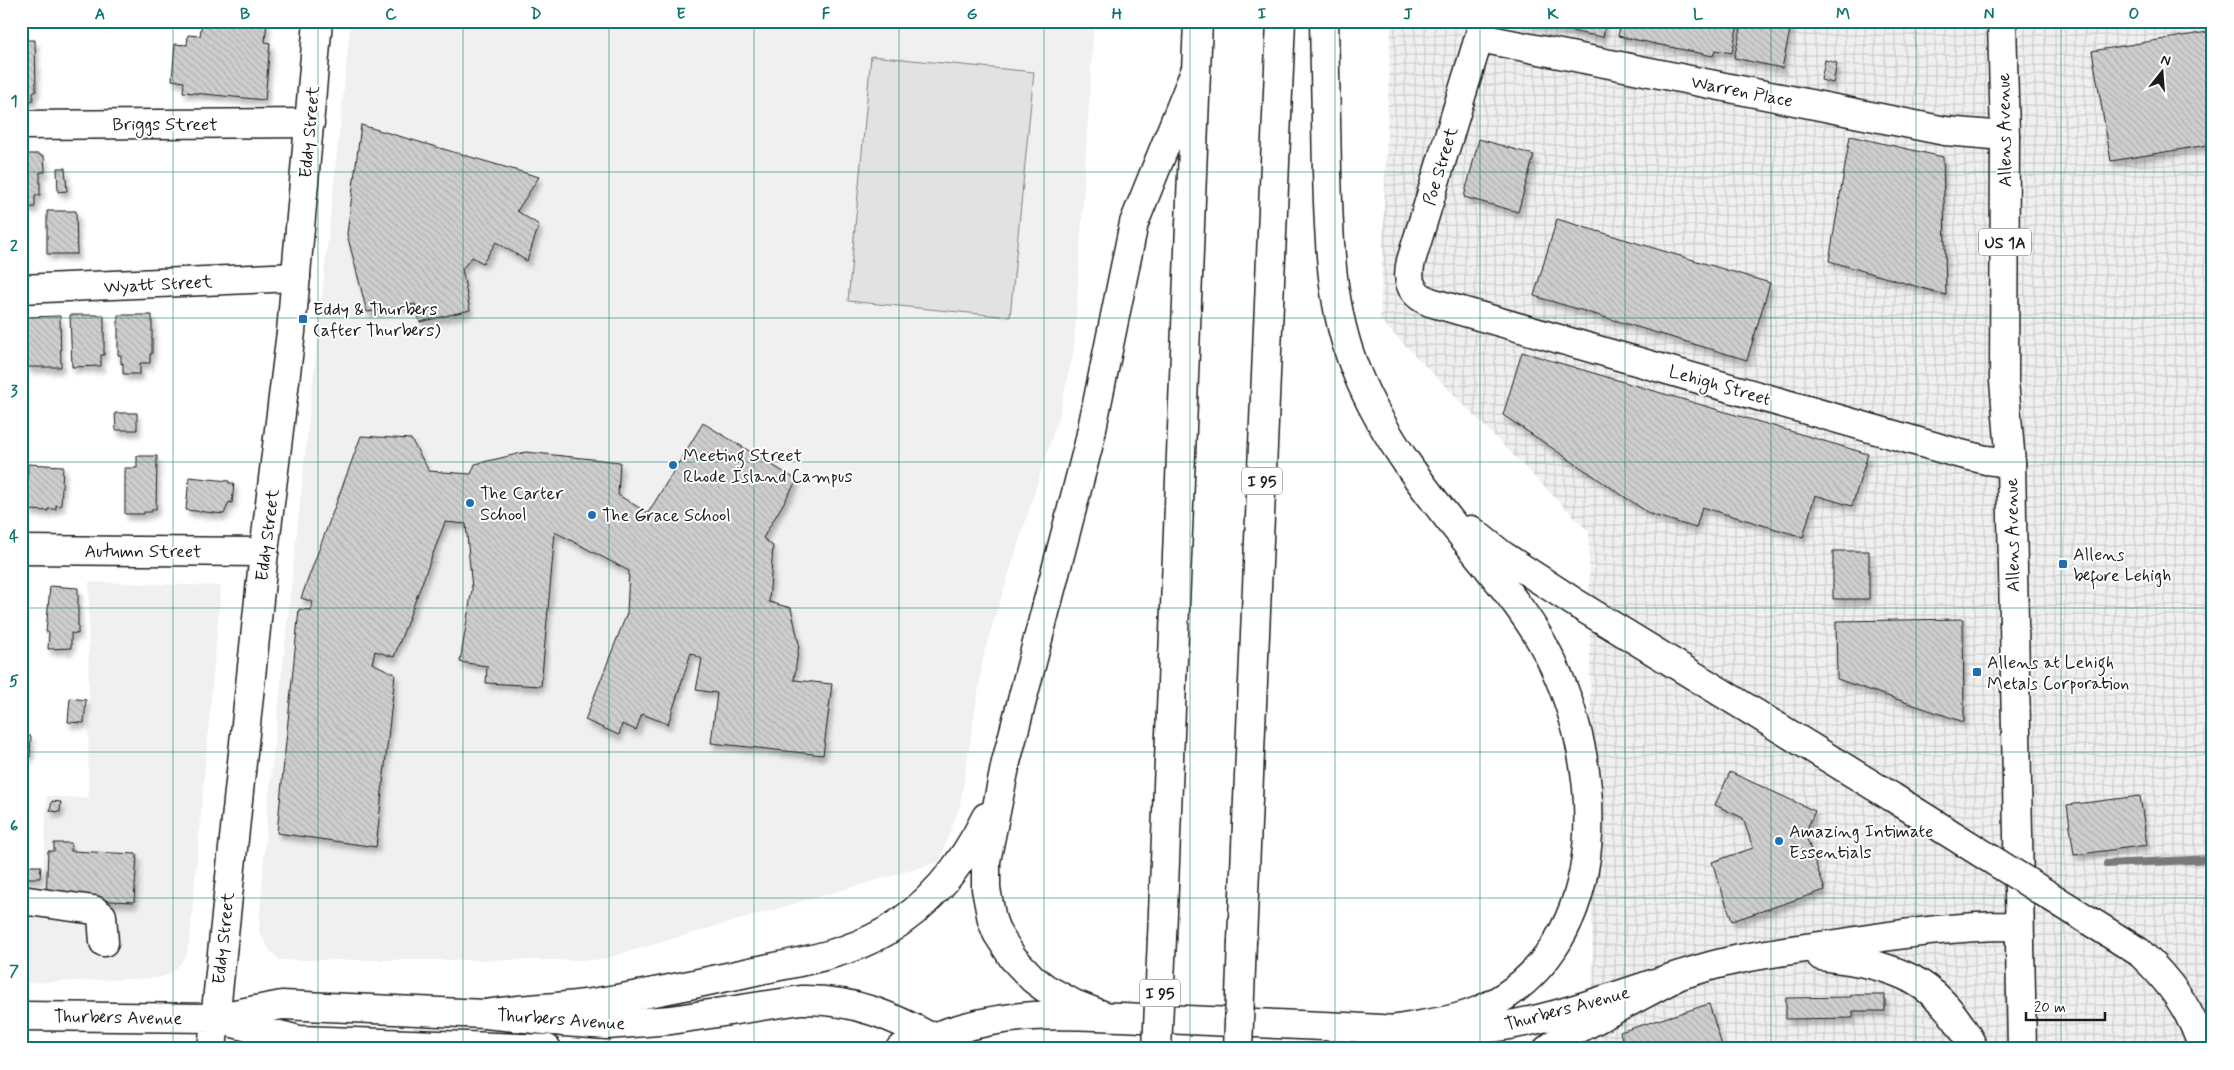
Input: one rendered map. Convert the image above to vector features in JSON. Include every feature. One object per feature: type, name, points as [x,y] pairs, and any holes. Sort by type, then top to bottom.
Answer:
[{"type":"main road","name":"Eddy Street","points":[[212,1049],[255,653],[264,552],[281,425],[318,21]]},
{"type":"main road","name":"I 95","points":[[1157,1049],[1198,21]]},
{"type":"main road","name":"I 95","points":[[1238,1049],[1281,21]]},
{"type":"main road","points":[[1324,21],[1329,236],[1338,313],[1355,369],[1380,422],[1416,476],[1527,616],[1554,666],[1570,706],[1578,737],[1585,774],[1589,819],[1586,856],[1579,894],[1563,932],[1536,970],[1518,986],[1481,1009],[1462,1017],[1392,1030]]},
{"type":"main road","name":"Allens Avenue","points":[[2002,21],[2005,136],[2004,381],[2011,463],[2022,1049]]},
{"type":"main road","name":"Warren Place","points":[[1482,30],[1945,130],[2005,136]]},
{"type":"main road","name":"Poe Street","points":[[1430,302],[1416,295],[1411,288],[1408,271],[1482,30]]},
{"type":"main road","points":[[485,1014],[520,1008],[597,1002],[632,996],[796,963],[841,951],[885,932],[929,898],[949,876],[966,853],[983,824],[996,794],[1006,762],[1089,443],[1134,223],[1196,69]]},
{"type":"main road","name":"Briggs Street","points":[[21,124],[310,123]]},
{"type":"main road","name":"Wyatt Street","points":[[21,289],[296,277]]},
{"type":"main road","name":"Lehigh Street","points":[[1430,302],[1957,453],[2011,463]]},
{"type":"main road","points":[[1416,476],[1457,518],[1502,555],[1529,573],[2139,952],[2167,980],[2178,995],[2196,1028],[2203,1049]]},
{"type":"main road","name":"Autumn Street","points":[[21,550],[264,552]]},
{"type":"main road","points":[[1006,762],[986,861],[988,905],[997,933],[1012,958],[1033,979],[1059,996],[1105,1016]]},
{"type":"main road","points":[[21,900],[94,910],[102,916],[104,942]]},
{"type":"main road","name":"Thurbers Avenue","points":[[900,1049],[942,1043],[976,1024],[1020,1017],[1105,1016],[1392,1030],[1470,1031],[1495,1027],[1580,1006],[1714,965],[1782,952],[1978,926],[2019,926]]},
{"type":"main road","points":[[1782,952],[1860,960],[1909,977],[1938,996],[1961,1024],[1974,1049]]},
{"type":"main road","points":[[1548,1049],[1565,1036],[1676,977]]},
{"type":"main road","name":"Thurbers Avenue","points":[[21,1016],[214,1018],[282,1005],[485,1014],[564,1022],[607,1024],[671,1020],[800,1000],[818,1000],[850,1003],[867,1008],[904,1023],[942,1043]]},
{"type":"main road","name":"Thurbers Avenue","points":[[214,1018],[299,1040],[547,1049]]},
{"type":"shaded area","name":"Meeting Street Rhode Island Campus","points":[[351,21],[1094,21],[1074,349],[1060,412],[985,649],[960,805],[939,862],[600,960],[279,960],[270,951],[259,932],[267,814]]},
{"type":"shaded area","points":[[1391,21],[2213,21],[2213,1049],[1593,1049],[1589,532],[1380,320]]},
{"type":"shaded area","points":[[871,56],[1034,72],[1010,317],[848,301]]},
{"type":"shaded area","points":[[89,582],[221,586],[190,937],[186,956],[176,969],[168,975],[158,978],[21,983],[21,881],[43,882],[47,796],[88,798]]},
{"type":"building","points":[[202,21],[267,21],[265,42],[270,43],[265,100],[183,92],[184,82],[172,80],[175,44],[187,45],[188,35],[200,36]]},
{"type":"building","points":[[1516,21],[1606,21],[1603,37]]},
{"type":"building","points":[[1621,21],[1792,21],[1782,68],[1734,58],[1741,29],[1737,28],[1732,53],[1715,50],[1713,56],[1618,36]]},
{"type":"building","points":[[2213,31],[2213,144],[2111,161],[2092,51]]},
{"type":"building","points":[[21,40],[35,40],[36,92],[33,92],[33,101],[21,101]]},
{"type":"building","points":[[1825,60],[1837,63],[1833,83],[1821,80]]},
{"type":"building","points":[[361,125],[539,177],[517,211],[539,225],[527,261],[496,242],[483,263],[472,257],[462,269],[470,310],[420,322],[415,304],[367,312],[347,234]]},
{"type":"building","points":[[1850,136],[1943,157],[1946,295],[1829,261]]},
{"type":"building","points":[[1479,139],[1534,155],[1518,212],[1464,197]]},
{"type":"building","points":[[21,154],[40,154],[40,156],[44,156],[45,172],[40,172],[40,195],[35,195],[35,207],[21,208]]},
{"type":"building","points":[[57,168],[65,168],[67,191],[58,192]]},
{"type":"building","points":[[47,211],[76,211],[77,254],[47,254]]},
{"type":"building","points":[[1557,219],[1770,283],[1747,360],[1534,296]]},
{"type":"building","points":[[70,315],[104,315],[104,355],[101,355],[101,366],[72,367]]},
{"type":"building","points":[[118,315],[152,315],[152,354],[150,354],[150,363],[140,363],[140,374],[123,374],[121,355],[118,355]]},
{"type":"building","points":[[60,316],[61,367],[27,367],[24,319],[27,319],[27,317]]},
{"type":"building","points":[[1522,352],[1868,454],[1852,506],[1815,495],[1803,537],[1702,507],[1696,528],[1650,514],[1503,415]]},
{"type":"building","points":[[115,413],[137,413],[137,430],[116,430]]},
{"type":"building","points":[[703,423],[797,480],[763,538],[773,546],[769,602],[791,608],[799,644],[794,680],[832,684],[823,755],[711,743],[717,693],[696,690],[702,659],[691,653],[668,724],[642,714],[636,730],[622,724],[619,735],[585,720],[627,613],[629,571],[555,532],[541,686],[486,683],[487,666],[460,662],[472,589],[466,524],[445,522],[394,657],[375,651],[372,663],[395,674],[376,847],[277,833],[299,609],[311,610],[313,602],[301,598],[361,436],[411,439],[429,471],[471,474],[475,464],[526,452],[620,462],[618,495],[648,513]]},
{"type":"building","points":[[137,456],[157,456],[156,509],[152,509],[152,512],[144,512],[144,514],[125,514],[125,468],[137,468]]},
{"type":"building","points":[[28,464],[63,466],[61,506],[56,505],[56,509],[48,509],[48,511],[29,510],[29,505],[26,505]]},
{"type":"building","points":[[189,477],[234,483],[232,503],[229,502],[224,514],[186,510]]},
{"type":"building","points":[[1833,551],[1869,551],[1869,599],[1833,599]]},
{"type":"building","points":[[50,586],[78,588],[78,634],[71,633],[71,648],[48,649],[49,632],[46,632]]},
{"type":"building","points":[[1963,619],[1964,722],[1837,679],[1836,621]]},
{"type":"building","points":[[70,698],[86,700],[84,723],[68,722]]},
{"type":"building","points":[[21,736],[31,736],[30,757],[21,756]]},
{"type":"building","name":"Amazing Intimate Essentials","points":[[1730,772],[1815,811],[1805,833],[1825,890],[1732,921],[1712,862],[1753,848],[1743,818],[1715,805]]},
{"type":"building","points":[[2140,796],[2147,845],[2074,855],[2067,805]]},
{"type":"building","points":[[52,801],[61,802],[60,812],[50,811]]},
{"type":"building","points":[[54,843],[71,843],[71,851],[137,854],[134,902],[46,898],[48,851],[54,851]]},
{"type":"building","points":[[21,866],[41,866],[40,878],[21,878]]},
{"type":"building","points":[[1851,995],[1885,995],[1885,1011],[1853,1011],[1853,1018],[1786,1019],[1786,998],[1851,997]]},
{"type":"building","points":[[1709,1004],[1723,1049],[1625,1049],[1620,1032]]},
{"type":"waterway","points":[[2107,864],[2213,859]]},
{"type":"place","name":"Eddy & Thurbers (after Thurbers)","points":[[303,319]]},
{"type":"place","name":"Meeting Street Rhode Island Campus","points":[[673,465]]},
{"type":"place","name":"The Carter School","points":[[470,503]]},
{"type":"place","name":"The Grace School","points":[[592,515]]},
{"type":"place","name":"Allens before Lehigh","points":[[2063,564]]},
{"type":"place","name":"Allens at Lehigh Metals Corporation","points":[[1977,672]]},
{"type":"place","name":"Amazing Intimate Essentials","points":[[1779,841]]}]
